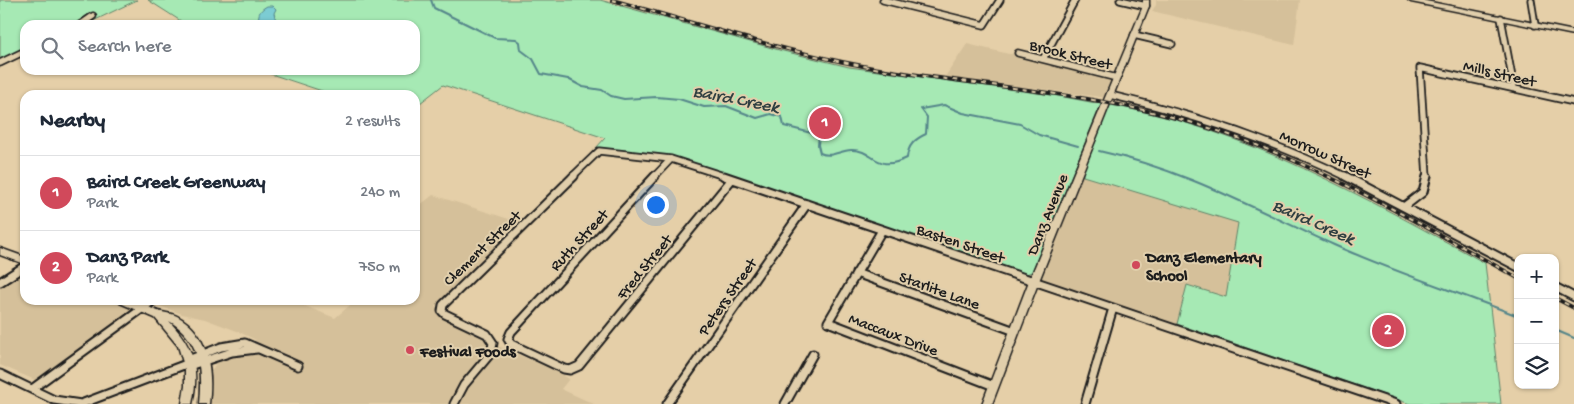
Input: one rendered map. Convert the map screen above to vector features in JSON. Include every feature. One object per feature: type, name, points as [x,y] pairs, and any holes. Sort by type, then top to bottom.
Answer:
[{"type":"main road","points":[[159,315],[180,342],[189,363]]},
{"type":"main road","points":[[204,357],[206,384],[204,404]]},
{"type":"street","points":[[883,0],[895,1],[984,25],[1000,0]]},
{"type":"street","points":[[1043,59],[1075,0]]},
{"type":"street","points":[[1120,0],[1146,3],[1153,0]]},
{"type":"street","points":[[1415,0],[1574,33]]},
{"type":"street","points":[[1530,0],[1535,25]]},
{"type":"street","name":"Danz Avenue","points":[[987,404],[1034,281],[1146,3]]},
{"type":"street","points":[[87,20],[93,16]]},
{"type":"street","points":[[1501,18],[1514,88]]},
{"type":"street","points":[[1134,35],[1172,44]]},
{"type":"street","points":[[0,63],[20,53]]},
{"type":"street","name":"Brook Street","points":[[1018,53],[1117,78]]},
{"type":"street","points":[[1405,206],[1423,192],[1426,181],[1420,68]]},
{"type":"street","name":"Mills Street","points":[[1420,68],[1574,102]]},
{"type":"street","name":"Morrow Street","points":[[1110,95],[1192,116],[1265,140],[1336,171],[1514,265]]},
{"type":"street","name":"Basten Street","points":[[599,151],[671,160],[732,179],[1113,308],[1382,402],[1396,404]]},
{"type":"street","name":"Clement Street","points":[[454,404],[464,385],[489,356],[493,344],[487,334],[444,314],[442,308],[444,303],[599,151]]},
{"type":"street","name":"Ruth Street","points":[[574,369],[564,369],[516,347],[508,340],[511,332],[671,160]]},
{"type":"street","name":"Fred Street","points":[[574,369],[582,363],[732,179]]},
{"type":"street","name":"Peters Street","points":[[667,404],[807,204]]},
{"type":"street","name":"Maccaux Drive","points":[[882,230],[828,322],[994,386]]},
{"type":"street","points":[[0,251],[20,258]]},
{"type":"street","points":[[0,282],[20,269]]},
{"type":"street","name":"Starlite Lane","points":[[856,273],[1015,331]]},
{"type":"street","points":[[1559,289],[1574,297]]},
{"type":"street","points":[[136,305],[159,315],[171,317],[181,324],[195,338],[204,357]]},
{"type":"street","points":[[32,389],[147,305]]},
{"type":"street","points":[[1085,404],[1113,308]]},
{"type":"street","points":[[0,374],[54,400],[82,404],[204,357],[238,350],[258,349],[298,366]]},
{"type":"street","points":[[785,404],[813,354]]},
{"type":"street","points":[[187,404],[190,381],[189,363]]},
{"type":"shaded area","points":[[1156,0],[1300,0],[1294,45],[1152,11],[1156,5]]},
{"type":"shaded area","points":[[967,44],[1009,54],[1018,53],[1117,78],[1108,98],[945,77]]},
{"type":"shaded area","name":"Danz Elementary School","points":[[1079,170],[1083,171],[1083,176],[1238,222],[1226,297],[1177,324],[1219,338],[1239,351],[1034,281]]},
{"type":"shaded area","points":[[433,195],[518,222],[441,299],[436,307],[438,315],[498,346],[560,373],[569,379],[561,389],[594,404],[209,404],[212,370],[221,359],[239,353],[250,352],[259,355],[266,348],[253,343],[256,340],[237,331],[205,319],[182,314],[157,305],[302,305],[335,318],[350,305],[420,305],[420,205]]},
{"type":"shaded area","points":[[20,274],[20,305],[140,305],[35,380],[0,365],[0,288]]},
{"type":"green space","points":[[0,0],[137,0],[95,20],[20,20],[20,52],[0,61]]},
{"type":"green space","points":[[148,0],[600,0],[779,50],[849,67],[1059,96],[1101,104],[1032,272],[1026,274],[687,161],[672,157],[596,148],[605,138],[443,85],[420,103],[420,90],[319,90],[274,75],[420,75],[420,20],[179,20]]},
{"type":"green space","points":[[1110,104],[1160,115],[1209,130],[1257,148],[1304,168],[1395,214],[1485,263],[1501,404],[1410,404],[1177,324],[1187,285],[1226,297],[1238,223],[1083,176],[1083,171]]},
{"type":"water","points":[[267,6],[273,6],[276,9],[274,13],[276,20],[259,20],[259,14]]},
{"type":"waterway","name":"Baird Creek","points":[[431,0],[434,8],[495,38],[516,39],[520,42],[521,50],[533,59],[541,74],[568,79],[583,87],[602,90],[611,96],[624,99],[657,97],[679,99],[704,107],[726,106],[757,118],[771,114],[782,117],[784,126],[819,135],[818,145],[820,153],[824,154],[831,155],[851,150],[859,151],[876,160],[888,163],[907,158],[913,143],[926,134],[927,117],[921,109],[944,105],[963,113],[1020,124],[1039,135],[1078,146]]},
{"type":"waterway","name":"Baird Creek","points":[[1099,151],[1131,159],[1190,180],[1357,255],[1514,315]]},
{"type":"waterway","name":"Baird Creek","points":[[1559,332],[1574,338]]},
{"type":"railway","points":[[612,0],[831,60],[906,73],[1076,97],[1161,114],[1203,126],[1244,140],[1325,175],[1364,194],[1514,276]]},
{"type":"railway","points":[[1557,299],[1574,308]]},
{"type":"place","name":"Baird Creek Greenway","points":[[825,123]]},
{"type":"place","name":"Danz Elementary School","points":[[1136,265]]},
{"type":"place","name":"Danz Park","points":[[1388,331]]},
{"type":"place","name":"Festival Foods","points":[[410,350]]}]
